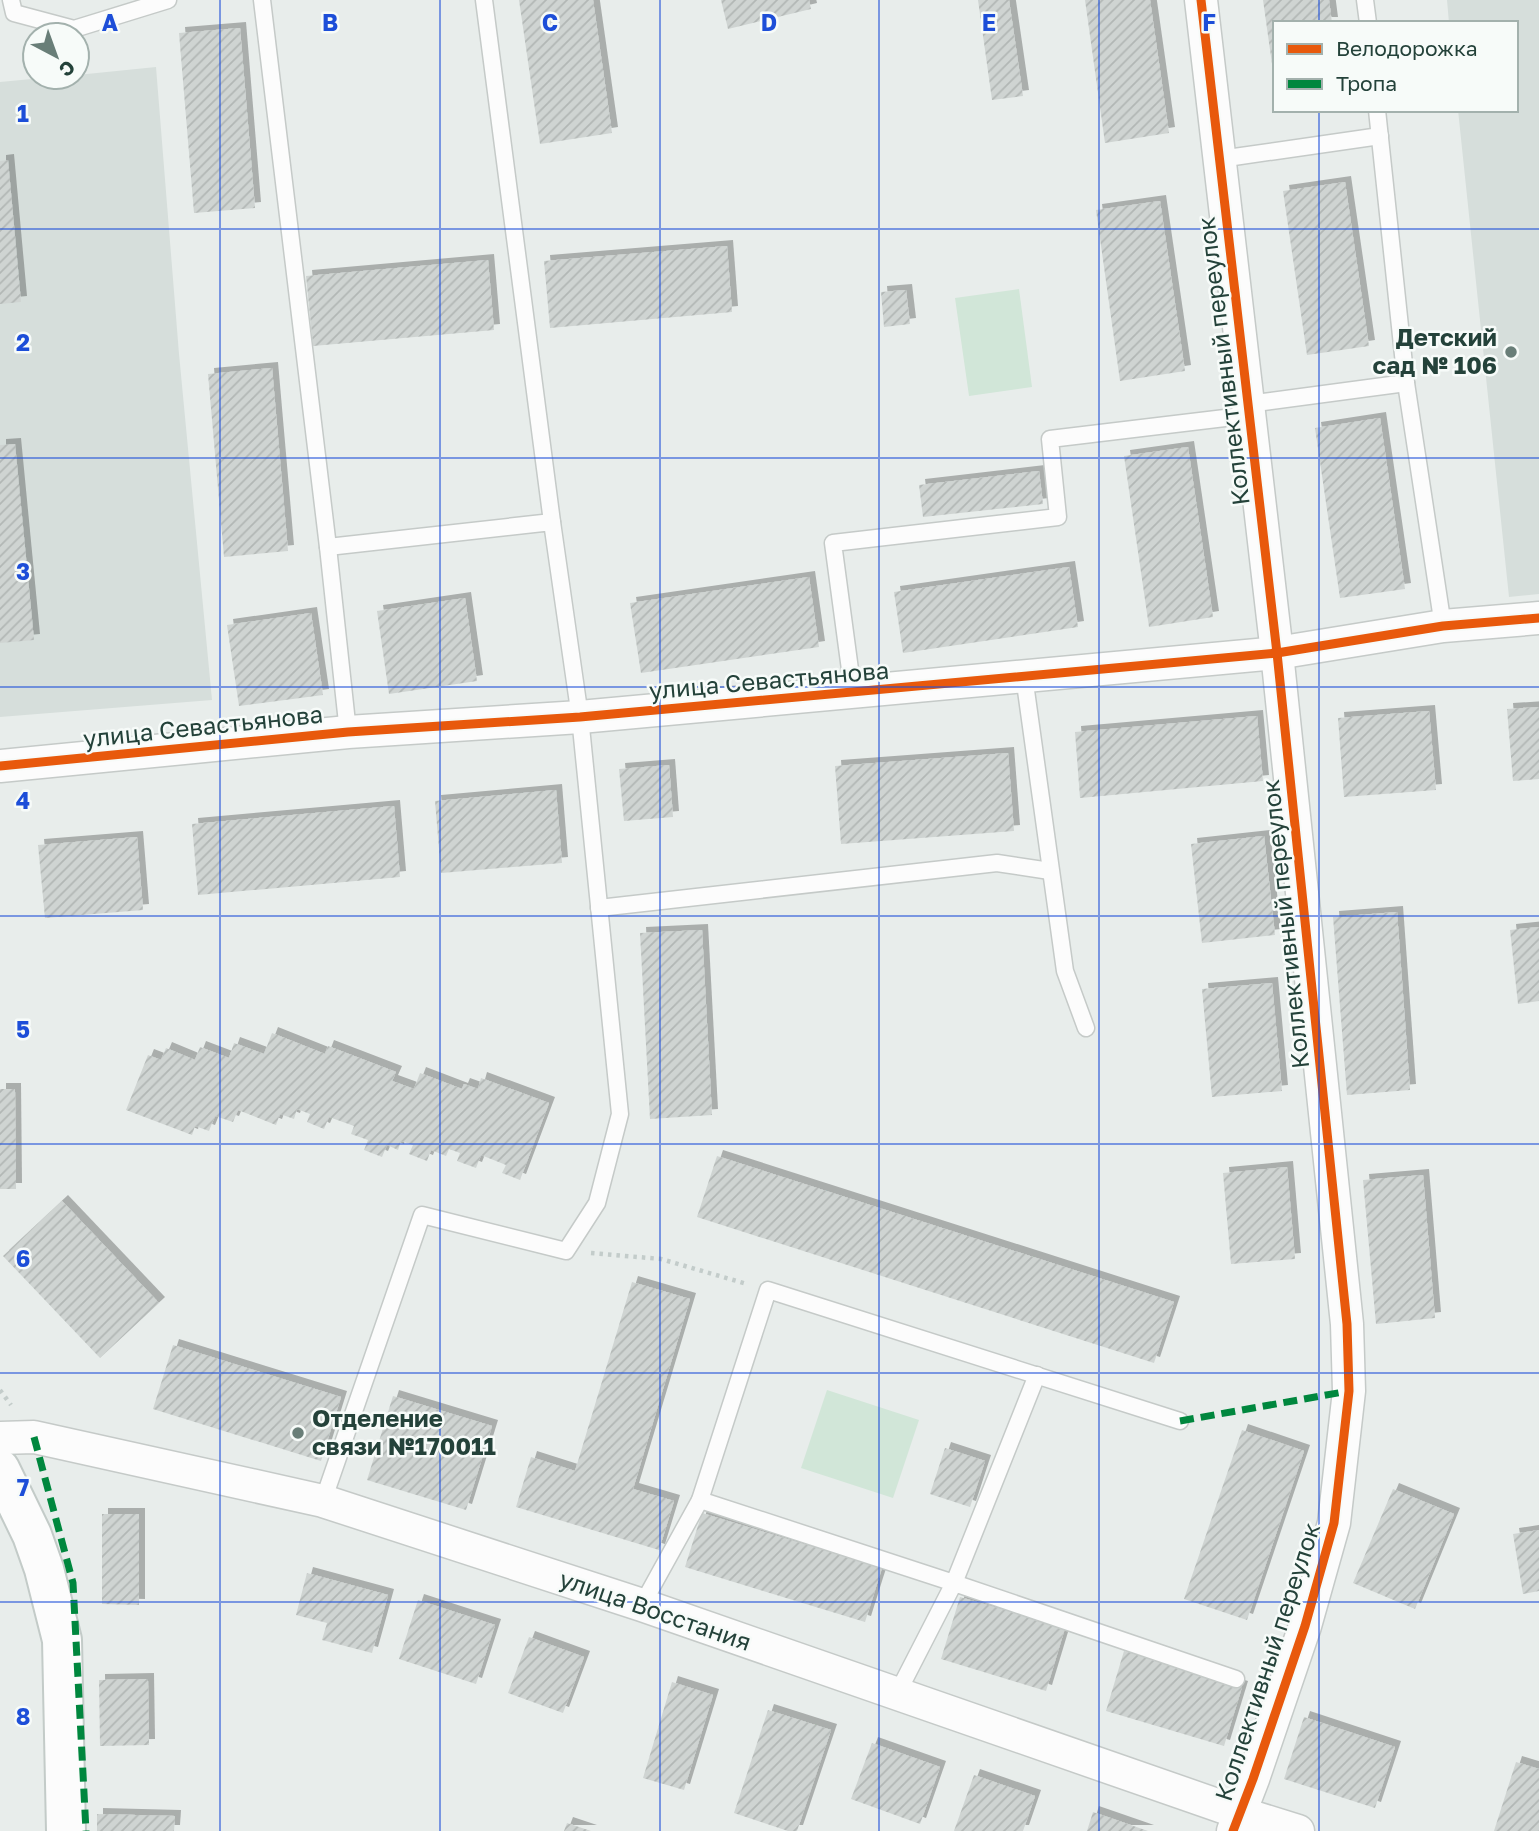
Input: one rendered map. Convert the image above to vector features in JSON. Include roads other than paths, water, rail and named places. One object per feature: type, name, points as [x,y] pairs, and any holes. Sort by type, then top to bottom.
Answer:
[{"type":"main road","points":[[0,1469],[32,1535],[54,1604],[62,1640],[66,1831]]},
{"type":"street","name":"Коллективный переулок","points":[[1201,0],[1277,653],[1347,1324],[1349,1391],[1334,1523],[1305,1626],[1237,1822]]},
{"type":"street","name":"улица Севастьянова","points":[[0,766],[348,732],[580,718],[1277,653],[1443,626],[1539,618]]},
{"type":"street","name":"улица Восстания","points":[[0,1438],[34,1437],[323,1501],[642,1605],[897,1694],[1237,1822],[1298,1831]]},
{"type":"lane","points":[[11,0],[14,13],[74,29],[168,0]]},
{"type":"lane","points":[[262,0],[348,732]]},
{"type":"lane","points":[[323,1501],[422,1215],[566,1251],[597,1203],[620,1114],[580,718],[485,0]]},
{"type":"lane","points":[[1365,0],[1368,21]]},
{"type":"lane","points":[[1377,112],[1406,383],[1443,626]]},
{"type":"lane","points":[[1220,159],[1380,136]]},
{"type":"lane","points":[[853,692],[833,543],[1058,517],[1050,439],[1406,383]]},
{"type":"lane","points":[[328,547],[552,522]]},
{"type":"lane","points":[[1024,676],[1065,971],[1086,1028]]},
{"type":"lane","points":[[599,908],[997,863],[1050,870]]},
{"type":"lane","points":[[642,1605],[699,1500],[768,1290],[1180,1421]]},
{"type":"lane","points":[[897,1694],[954,1583],[1037,1375]]},
{"type":"lane","points":[[699,1500],[1236,1679]]},
{"type":"place","name":"Детский сад № 106","points":[[1511,352]]},
{"type":"place","name":"Отделение связи №170011","points":[[298,1433]]}]
